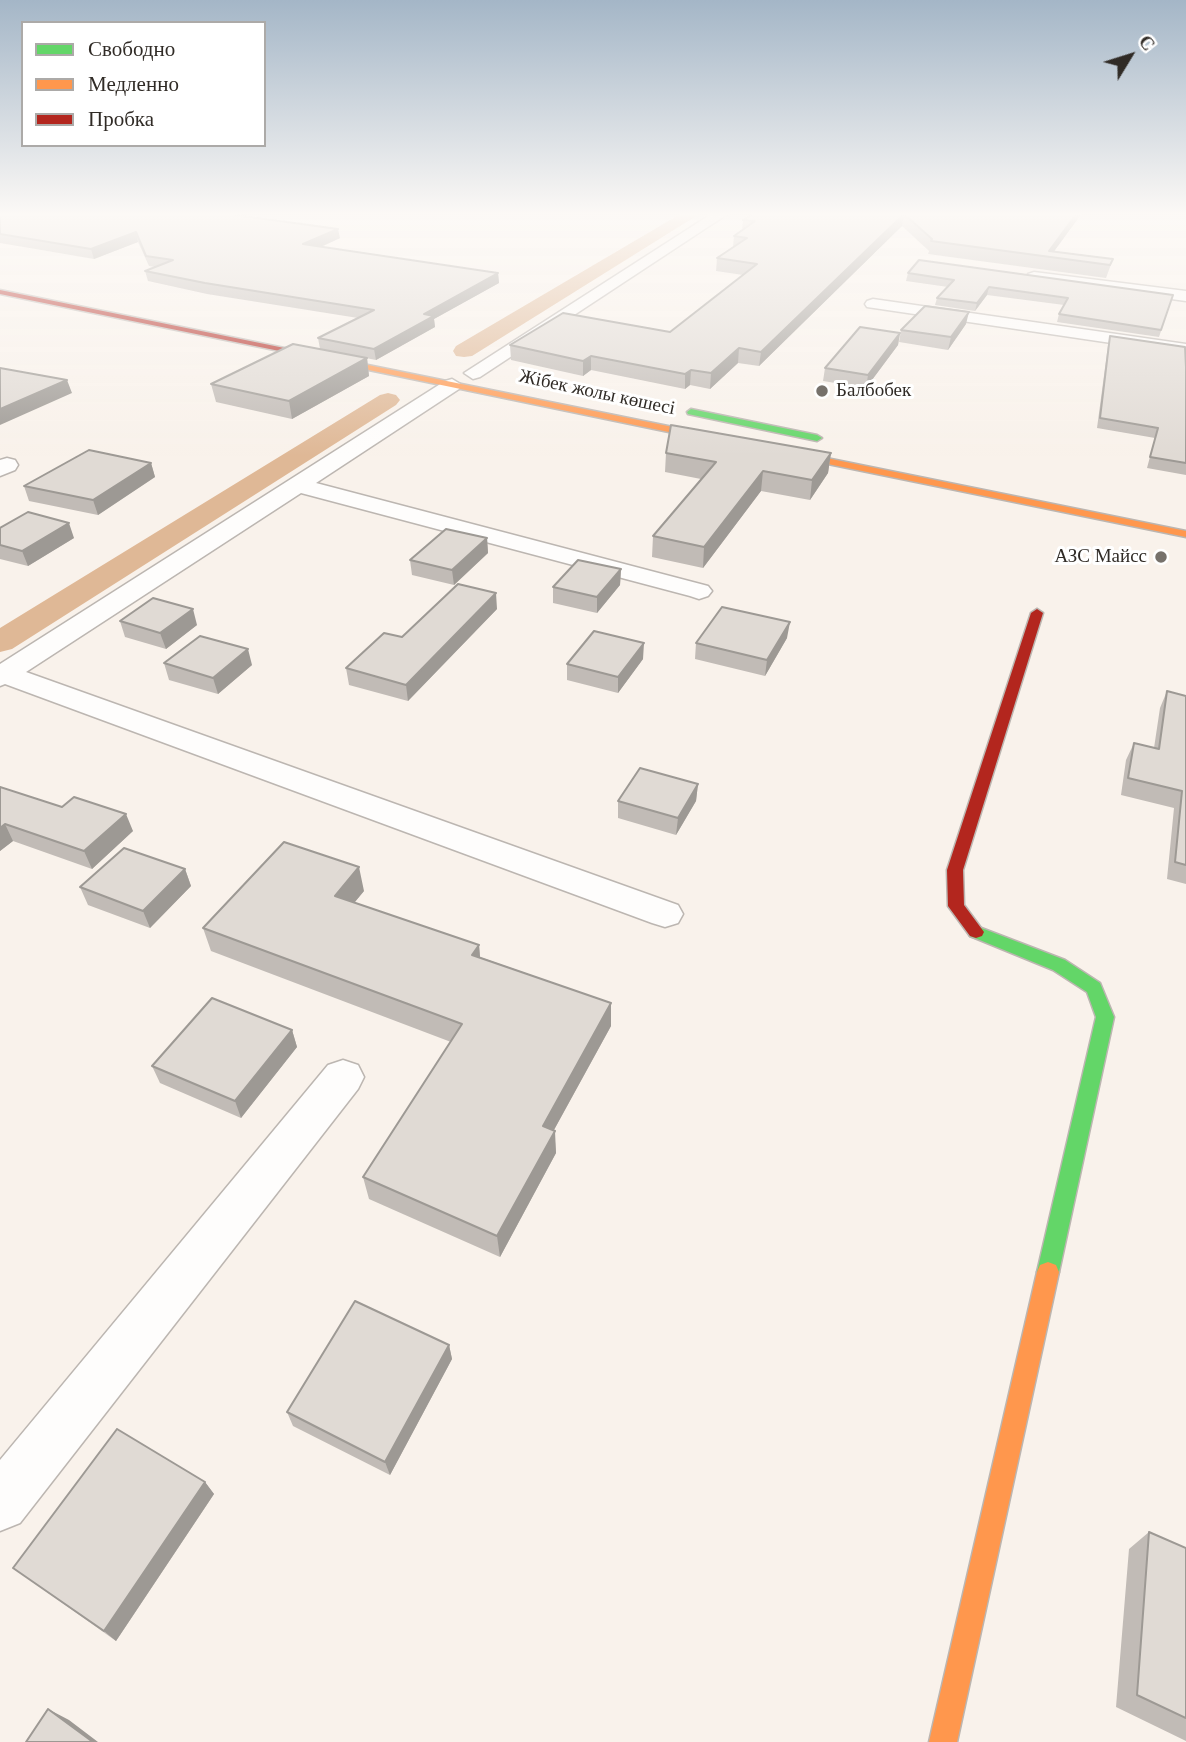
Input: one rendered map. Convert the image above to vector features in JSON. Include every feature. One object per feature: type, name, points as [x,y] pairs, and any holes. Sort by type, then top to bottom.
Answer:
[{"type":"main road","name":"Жібек жолы көшесі","points":[[12,294],[463,379],[500,377]]},
{"type":"main road","name":"Жібек жолы көшесі","points":[[67,294],[463,379],[739,443]]},
{"type":"main road","name":"Жібек жолы көшесі","points":[[674,409],[836,442]]},
{"type":"main road","points":[[766,449],[1186,534]]},
{"type":"main road","points":[[943,1742],[1105,1017],[1094,988],[1059,965],[979,935],[956,906],[955,870],[1037,613]]},
{"type":"street","points":[[2,676],[594,294]]},
{"type":"street","points":[[873,304],[1186,349]]},
{"type":"street","points":[[298,485],[699,592]]},
{"type":"street","points":[[2,676],[665,914]]},
{"type":"street","points":[[0,1503],[343,1077]]},
{"type":"building","points":[[276,294],[460,294],[424,314],[434,316],[374,349],[318,338],[374,310]]},
{"type":"building","points":[[718,294],[821,294],[761,352],[739,348],[711,373],[691,370],[685,374],[591,356],[583,361],[510,345],[563,313],[670,332]]},
{"type":"building","points":[[941,294],[984,294],[977,303],[937,298]]},
{"type":"building","points":[[1041,294],[1173,295],[1161,330],[1059,314],[1068,298]]},
{"type":"building","points":[[925,306],[969,312],[951,337],[901,330]]},
{"type":"building","points":[[860,327],[900,333],[868,375],[825,368]]},
{"type":"building","points":[[1110,336],[1185,347],[1186,463],[1150,457],[1158,428],[1100,418]]},
{"type":"building","points":[[293,344],[367,358],[289,401],[211,384]]},
{"type":"building","points":[[0,368],[67,380],[0,409]]},
{"type":"building","points":[[671,425],[831,453],[812,480],[763,471],[704,547],[653,536],[716,462],[666,453]]},
{"type":"building","points":[[89,450],[151,463],[93,500],[24,486]]},
{"type":"building","points":[[28,512],[69,523],[22,551],[0,545],[0,528]]},
{"type":"building","points":[[446,529],[487,538],[452,570],[410,560]]},
{"type":"building","points":[[578,560],[621,569],[597,597],[553,587]]},
{"type":"building","points":[[458,584],[496,593],[406,685],[346,668],[384,633],[402,637]]},
{"type":"building","points":[[153,598],[193,609],[160,633],[120,621]]},
{"type":"building","points":[[722,607],[790,622],[767,660],[696,643]]},
{"type":"building","points":[[594,631],[644,643],[618,677],[567,664]]},
{"type":"building","points":[[200,636],[248,649],[213,678],[164,663]]},
{"type":"building","points":[[1167,691],[1186,696],[1186,865],[1175,862],[1182,791],[1128,778],[1134,743],[1159,749]]},
{"type":"building","points":[[640,768],[698,784],[678,818],[618,801]]},
{"type":"building","points":[[0,787],[62,807],[74,797],[126,814],[84,851],[5,824],[0,828]]},
{"type":"building","points":[[284,842],[359,867],[335,896],[479,945],[472,955],[611,1003],[543,1126],[555,1131],[497,1236],[363,1177],[462,1024],[203,928]]},
{"type":"building","points":[[124,848],[185,869],[143,911],[80,887]]},
{"type":"building","points":[[212,998],[292,1030],[235,1101],[152,1066]]},
{"type":"building","points":[[355,1301],[449,1345],[385,1462],[287,1412]]},
{"type":"building","points":[[117,1429],[205,1482],[104,1631],[13,1568]]},
{"type":"building","points":[[1149,1532],[1186,1548],[1186,1718],[1137,1695]]},
{"type":"building","points":[[48,1709],[93,1742],[26,1742]]},
{"type":"waterway","points":[[464,351],[558,294]]},
{"type":"waterway","points":[[0,642],[388,400]]},
{"type":"traffic: fast","points":[[691,412],[817,438]]},
{"type":"traffic: fast","points":[[976,932],[1059,965],[1094,988],[1105,1017],[1048,1272]]},
{"type":"traffic: slow","points":[[304,354],[722,440]]},
{"type":"traffic: slow","points":[[777,451],[1186,534]]},
{"type":"traffic: slow","points":[[943,1742],[1048,1272]]},
{"type":"traffic: jam","points":[[11,294],[304,354]]},
{"type":"traffic: jam","points":[[976,932],[956,906],[955,870],[1037,613]]},
{"type":"place","name":"Балбобек","points":[[822,391]]},
{"type":"place","name":"АЗС Майсс","points":[[1161,557]]}]
